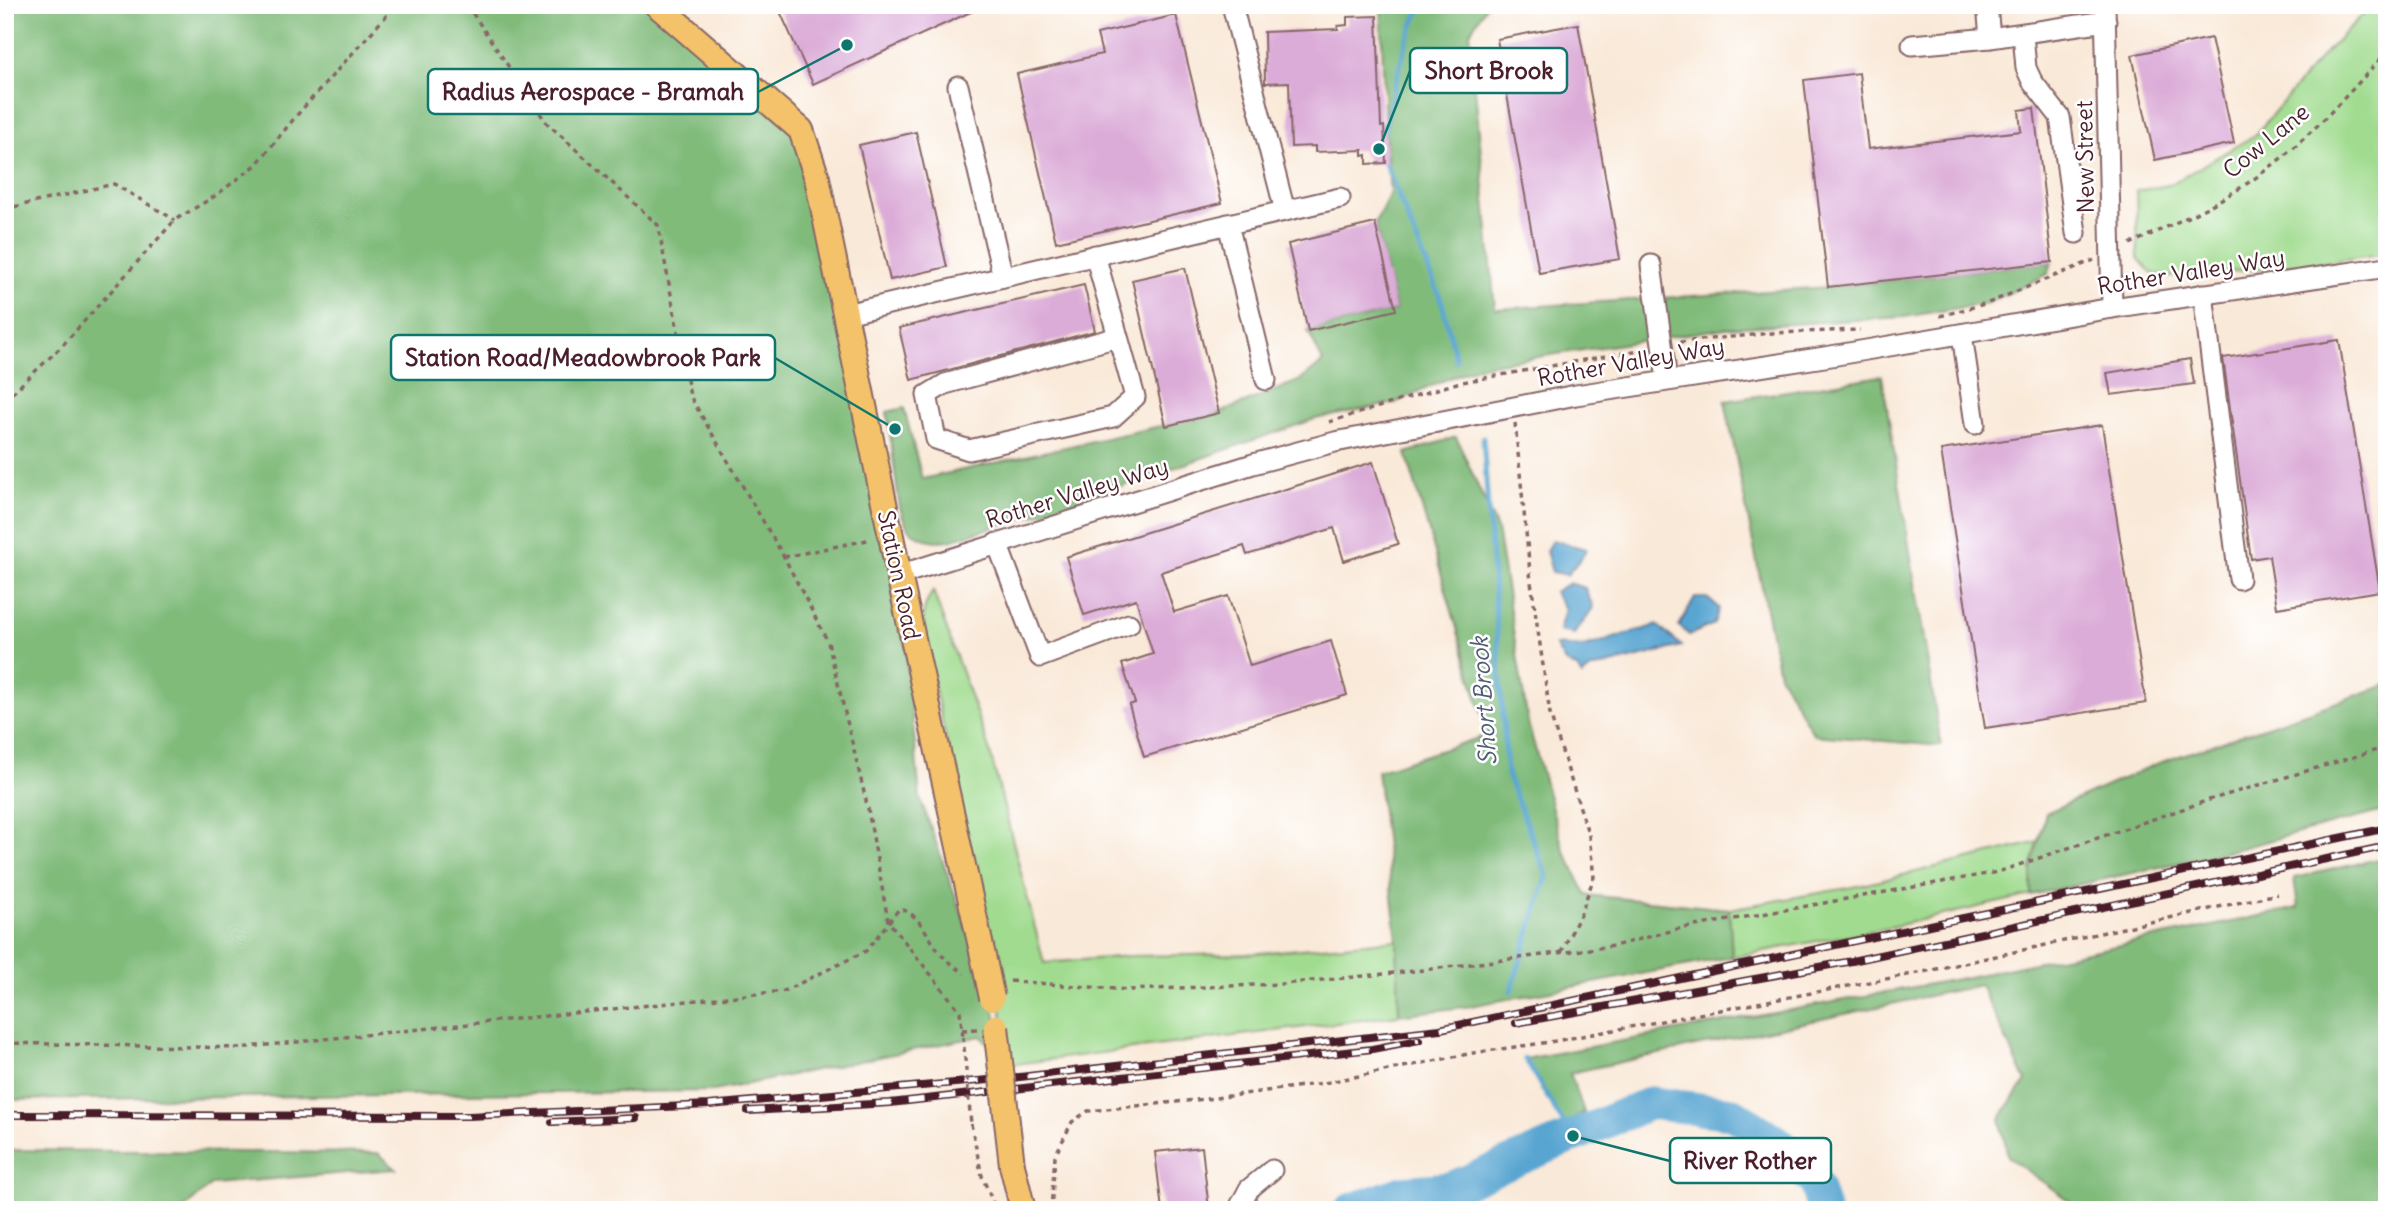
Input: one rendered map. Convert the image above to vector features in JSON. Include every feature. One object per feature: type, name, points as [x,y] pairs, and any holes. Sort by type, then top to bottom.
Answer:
[{"type":"main road","name":"Station Road","points":[[657,5],[801,130],[817,178],[980,971],[1000,990],[996,1027],[1012,1165],[1023,1210]]},
{"type":"street","points":[[1232,5],[1285,211]]},
{"type":"street","points":[[1987,5],[1990,38]]},
{"type":"street","points":[[1912,45],[2023,34],[2105,13]]},
{"type":"street","name":"New Street","points":[[2105,13],[2112,308]]},
{"type":"street","points":[[2023,34],[2026,68],[2032,81],[2060,117],[2076,233]]},
{"type":"street","points":[[958,86],[1003,277]]},
{"type":"street","points":[[846,314],[1340,198]]},
{"type":"street","points":[[1228,225],[1266,380]]},
{"type":"street","points":[[1096,256],[1135,397],[1113,417],[969,450],[936,439],[927,395],[945,384],[1118,337]]},
{"type":"street","points":[[1651,264],[1667,380]]},
{"type":"street","name":"Rother Valley Way","points":[[899,575],[1295,452],[1412,426],[1667,380],[2112,308],[2387,267]]},
{"type":"street","points":[[2203,295],[2239,579]]},
{"type":"street","points":[[1962,334],[1975,424]]},
{"type":"street","points":[[998,543],[1040,657],[1129,624]]},
{"type":"street","points":[[1238,1210],[1249,1189],[1272,1170]]},
{"type":"path","points":[[5,400],[62,346],[175,220],[215,196],[256,165],[396,5]]},
{"type":"path","points":[[467,5],[546,122],[658,225],[690,396],[785,557],[828,642],[868,808],[888,921],[960,1011],[971,1124],[982,1176],[996,1210]]},
{"type":"path","name":"Cow Lane","points":[[2112,253],[2196,213],[2257,177],[2292,149],[2387,52]]},
{"type":"path","points":[[5,209],[114,184],[175,220]]},
{"type":"path","points":[[1514,407],[1531,582],[1550,714],[1590,836],[1594,877],[1581,913],[1560,953]]},
{"type":"path","points":[[785,557],[891,536]]},
{"type":"path","points":[[1000,990],[1129,990],[1282,984],[1614,946],[1678,929],[1998,872],[2209,800],[2387,747]]},
{"type":"path","points":[[1051,1210],[1055,1156],[1072,1122],[1088,1111],[1215,1098],[1337,1081],[1473,1053],[1549,1042],[1923,972],[2278,894]]},
{"type":"path","points":[[5,1043],[239,1048],[784,991],[866,951],[899,909],[906,911],[922,927],[942,955],[965,974],[980,971]]},
{"type":"green space","points":[[5,5],[657,5],[801,130],[899,575],[920,798],[992,998],[1008,1065],[981,1036],[714,1091],[5,1100]]},
{"type":"green space","points":[[1381,5],[1487,5],[1470,32],[1495,309],[1828,287],[2052,262],[2048,274],[1988,303],[1904,317],[1726,328],[1479,366],[1395,403],[1315,419],[1058,508],[950,540],[933,540],[912,531],[901,512],[887,412],[904,408],[922,479],[1219,413],[1301,380],[1323,362],[1308,331],[1396,310],[1375,223],[1390,193]]},
{"type":"green space","points":[[2365,5],[2387,5],[2387,253],[2298,266],[2170,277],[2151,273],[2138,258],[2136,191],[2169,185],[2255,135],[2321,57],[2365,12]]},
{"type":"green space","points":[[1882,376],[1941,746],[1814,735],[1779,674],[1725,401]]},
{"type":"green space","points":[[1456,437],[1497,529],[1528,723],[1563,848],[1586,895],[1729,909],[1732,957],[1465,1007],[1399,1015],[1397,940],[1377,771],[1488,735],[1406,453]]},
{"type":"green space","points":[[933,591],[990,752],[1044,963],[1130,956],[1247,954],[1397,940],[1399,1015],[1008,1065],[997,974],[924,635],[923,614]]},
{"type":"green space","points":[[2387,685],[2387,810],[2210,856],[2031,895],[2031,869],[2046,813],[2156,764]]},
{"type":"green space","points":[[2039,842],[2031,869],[2031,895],[1886,928],[1732,957],[1729,909],[1858,886]]},
{"type":"green space","points":[[2387,857],[2387,1210],[2082,1210],[2008,1157],[2000,1118],[2026,1081],[1980,985],[1570,1073],[1584,1112],[1565,1125],[1525,1059],[1968,977],[2298,908],[2294,878]]},
{"type":"green space","points":[[5,1150],[378,1153],[396,1169],[212,1184],[182,1210],[5,1210]]},
{"type":"water","points":[[1552,540],[1586,549],[1567,575],[1552,572],[1546,551]]},
{"type":"water","points":[[1569,583],[1585,588],[1593,607],[1574,634],[1559,631],[1565,609],[1554,592]]},
{"type":"water","points":[[1695,598],[1707,598],[1719,608],[1714,624],[1689,635],[1679,626]]},
{"type":"water","points":[[1657,625],[1682,646],[1591,669],[1582,676],[1577,668],[1565,662],[1555,645],[1584,647]]},
{"type":"building","points":[[777,5],[986,5],[813,84]]},
{"type":"building","points":[[1176,15],[1222,203],[1056,242],[1017,74],[1102,54],[1097,34]]},
{"type":"building","points":[[1377,16],[1381,127],[1384,126],[1386,163],[1367,164],[1367,155],[1363,156],[1363,150],[1315,152],[1315,146],[1291,147],[1289,82],[1265,83],[1264,32],[1338,29],[1338,26],[1347,25],[1347,17]]},
{"type":"building","points":[[1578,24],[1620,259],[1539,273],[1497,39]]},
{"type":"building","points":[[2211,38],[2234,143],[2155,160],[2132,55]]},
{"type":"building","points":[[1859,73],[1868,149],[2021,131],[2019,110],[2034,108],[2052,262],[1828,287],[1804,80]]},
{"type":"building","points":[[916,132],[947,267],[890,280],[859,145]]},
{"type":"building","points":[[1375,223],[1396,310],[1308,331],[1288,244]]},
{"type":"building","points":[[1185,268],[1219,413],[1166,426],[1132,280]]},
{"type":"building","points":[[1084,285],[1095,331],[911,380],[899,328]]},
{"type":"building","points":[[2339,340],[2380,591],[2277,608],[2269,556],[2251,559],[2223,358]]},
{"type":"building","points":[[2190,359],[2194,384],[2111,395],[2107,373]]},
{"type":"building","points":[[2102,425],[2146,703],[1985,728],[1941,450]]},
{"type":"building","points":[[1373,462],[1398,544],[1344,561],[1334,528],[1247,555],[1244,546],[1161,572],[1174,612],[1228,596],[1250,666],[1331,641],[1347,695],[1144,757],[1129,705],[1135,703],[1122,664],[1153,654],[1136,599],[1084,615],[1066,557]]},
{"type":"building","points":[[1202,1147],[1209,1210],[1162,1210],[1155,1152]]},
{"type":"waterway","name":"Short Brook","points":[[1383,132],[1407,39],[1422,5]]},
{"type":"waterway","name":"Short Brook","points":[[1383,158],[1442,302],[1456,360]]},
{"type":"waterway","name":"Short Brook","points":[[1483,437],[1507,774],[1547,876],[1511,991]]},
{"type":"waterway","name":"Short Brook","points":[[1525,1059],[1573,1136]]},
{"type":"waterway","points":[[1350,1210],[1402,1192],[1451,1188],[1651,1103],[1732,1113],[1779,1143],[1815,1183],[1823,1210]]},
{"type":"railway","points":[[5,1115],[469,1116],[709,1105],[1011,1078],[1440,1029],[2387,828]]},
{"type":"railway","points":[[1516,1023],[1852,961],[2387,846]]},
{"type":"railway","points":[[748,1111],[890,1103],[1372,1049],[1419,1040]]},
{"type":"railway","points":[[552,1122],[636,1118]]},
{"type":"place","name":"Radius Aerospace - Bramah","points":[[847,45]]},
{"type":"place","name":"Short Brook","points":[[1379,149]]},
{"type":"place","name":"Station Road/Meadowbrook Park","points":[[895,429]]},
{"type":"place","name":"River Rother","points":[[1573,1136]]}]
